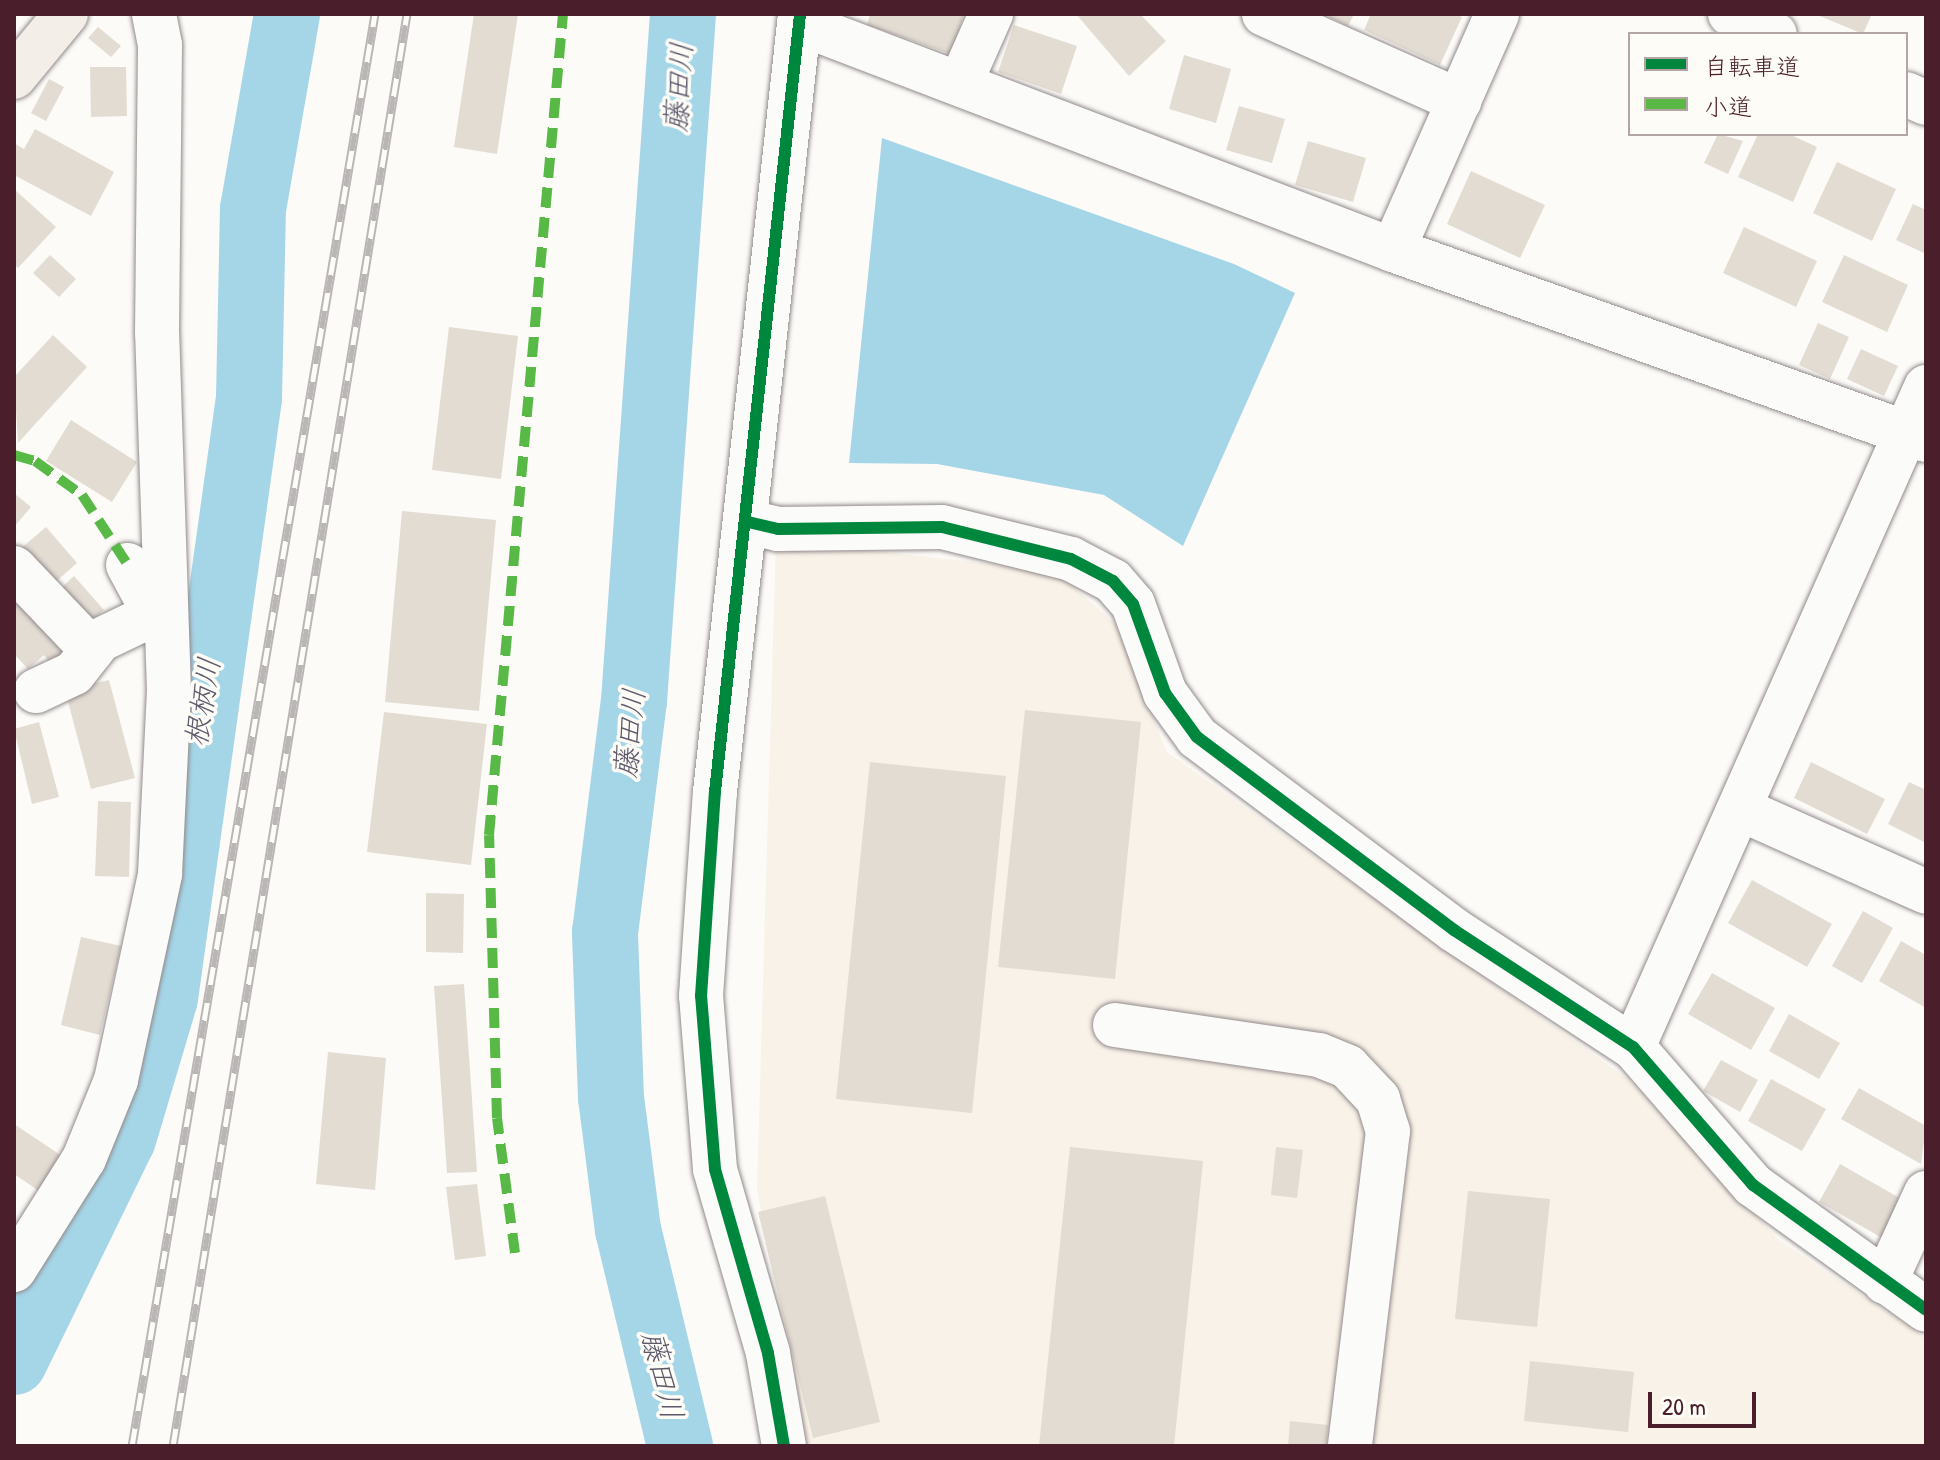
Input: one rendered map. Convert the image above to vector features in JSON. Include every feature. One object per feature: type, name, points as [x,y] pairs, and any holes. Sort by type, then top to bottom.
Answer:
[{"type":"main road","points":[[14,77],[66,14]]},
{"type":"street","points":[[14,1270],[84,1159],[133,1019],[160,874],[157,333],[160,45],[154,14]]},
{"type":"street","points":[[960,84],[991,14]]},
{"type":"street","points":[[1264,14],[1459,101]]},
{"type":"street","points":[[1393,250],[1497,14]]},
{"type":"street","points":[[1730,14],[1770,32]]},
{"type":"street","points":[[784,1446],[768,1353],[715,1169],[701,996],[800,18],[960,84],[1393,250],[1915,436]]},
{"type":"street","points":[[1633,1047],[1740,809],[1915,436],[1926,387]]},
{"type":"street","points":[[748,522],[778,529],[942,527],[1097,571],[1133,604],[1165,693],[1197,737],[1454,930],[1633,1047],[1753,1185],[1926,1310]]},
{"type":"street","points":[[128,565],[158,624]]},
{"type":"street","points":[[14,568],[92,650]]},
{"type":"street","points":[[36,691],[74,673],[92,650],[158,624]]},
{"type":"street","points":[[1740,809],[1926,892]]},
{"type":"street","points":[[1115,1025],[1319,1055],[1348,1067],[1378,1099],[1388,1131],[1350,1446]]},
{"type":"street","points":[[1885,1282],[1926,1193]]},
{"type":"shaded area","points":[[776,540],[1055,571],[1115,623],[1167,752],[1628,1079],[1779,1240],[1926,1338],[1926,1446],[803,1446],[757,1188]]},
{"type":"water","points":[[882,138],[1234,264],[1295,293],[1183,546],[1104,495],[937,464],[849,463]]},
{"type":"building","points":[[474,14],[518,14],[497,154],[454,147]]},
{"type":"building","points":[[870,14],[964,14],[951,54],[867,25]]},
{"type":"building","points":[[1076,14],[1140,14],[1166,41],[1129,76]]},
{"type":"building","points":[[1323,14],[1354,14],[1348,26]]},
{"type":"building","points":[[1371,14],[1455,14],[1462,17],[1440,65],[1364,30]]},
{"type":"building","points":[[1815,14],[1872,14],[1864,32]]},
{"type":"building","points":[[1014,25],[1077,46],[1061,94],[998,72]]},
{"type":"building","points":[[98,27],[121,46],[111,57],[88,38]]},
{"type":"building","points":[[1184,55],[1231,69],[1216,123],[1169,109]]},
{"type":"building","points":[[90,67],[126,67],[127,116],[91,117]]},
{"type":"building","points":[[49,79],[64,87],[46,121],[31,113]]},
{"type":"building","points":[[1239,106],[1285,119],[1272,163],[1226,150]]},
{"type":"building","points":[[35,129],[114,172],[91,216],[14,175],[14,143],[24,149]]},
{"type":"building","points":[[1717,136],[1743,141],[1728,174],[1704,163]]},
{"type":"building","points":[[1757,136],[1793,136],[1817,147],[1793,202],[1738,177]]},
{"type":"building","points":[[1308,141],[1366,158],[1353,202],[1295,185]]},
{"type":"building","points":[[1837,162],[1896,189],[1872,241],[1813,213]]},
{"type":"building","points":[[1471,171],[1545,205],[1520,258],[1447,224]]},
{"type":"building","points":[[14,189],[56,227],[18,268],[14,264]]},
{"type":"building","points":[[1913,204],[1926,210],[1926,254],[1896,240]]},
{"type":"building","points":[[1744,227],[1817,261],[1796,307],[1723,273]]},
{"type":"building","points":[[50,255],[76,279],[59,297],[33,273]]},
{"type":"building","points":[[1844,255],[1908,285],[1887,332],[1822,302]]},
{"type":"building","points":[[1818,323],[1849,337],[1830,379],[1799,365]]},
{"type":"building","points":[[449,327],[518,336],[501,479],[432,470]]},
{"type":"building","points":[[53,335],[87,367],[18,443],[14,377]]},
{"type":"building","points":[[1861,349],[1898,366],[1884,396],[1847,379]]},
{"type":"building","points":[[71,420],[137,462],[112,502],[46,461]]},
{"type":"building","points":[[14,493],[31,507],[14,527]]},
{"type":"building","points":[[402,511],[496,520],[479,711],[385,702]]},
{"type":"building","points":[[46,527],[77,563],[51,586],[19,550]]},
{"type":"building","points":[[74,576],[104,610],[89,623],[60,589]]},
{"type":"building","points":[[14,593],[65,652],[51,664],[44,655],[28,669],[14,654]]},
{"type":"building","points":[[109,680],[135,778],[91,789],[65,690]]},
{"type":"building","points":[[1025,710],[1141,722],[1115,979],[998,967]]},
{"type":"building","points":[[384,712],[487,724],[471,865],[367,852]]},
{"type":"building","points":[[39,722],[59,797],[32,804],[14,729]]},
{"type":"building","points":[[870,762],[1006,776],[972,1113],[836,1099]]},
{"type":"building","points":[[1811,762],[1885,799],[1867,834],[1794,798]]},
{"type":"building","points":[[1909,782],[1926,790],[1926,843],[1888,824]]},
{"type":"building","points":[[98,801],[131,802],[129,877],[95,876]]},
{"type":"building","points":[[1752,880],[1832,924],[1807,967],[1728,923]]},
{"type":"building","points":[[426,893],[464,894],[463,953],[426,952]]},
{"type":"building","points":[[1863,911],[1893,928],[1862,983],[1832,966]]},
{"type":"building","points":[[81,937],[121,946],[100,1035],[61,1025]]},
{"type":"building","points":[[1901,941],[1926,955],[1926,1008],[1879,981]]},
{"type":"building","points":[[1712,973],[1775,1008],[1751,1050],[1688,1014]]},
{"type":"building","points":[[464,984],[477,1172],[447,1173],[434,986]]},
{"type":"building","points":[[1789,1014],[1840,1043],[1819,1079],[1769,1051]]},
{"type":"building","points":[[328,1052],[386,1058],[375,1190],[316,1184]]},
{"type":"building","points":[[1721,1060],[1758,1080],[1740,1112],[1703,1091]]},
{"type":"building","points":[[1771,1079],[1826,1109],[1802,1151],[1748,1121]]},
{"type":"building","points":[[1859,1088],[1926,1126],[1921,1164],[1841,1119]]},
{"type":"building","points":[[14,1124],[62,1156],[39,1191],[14,1174]]},
{"type":"building","points":[[1070,1147],[1203,1161],[1174,1446],[1039,1446]]},
{"type":"building","points":[[1276,1147],[1303,1150],[1297,1198],[1271,1195]]},
{"type":"building","points":[[1840,1164],[1905,1201],[1884,1239],[1819,1202]]},
{"type":"building","points":[[477,1184],[486,1256],[455,1260],[446,1187]]},
{"type":"building","points":[[1468,1191],[1550,1199],[1537,1327],[1455,1319]]},
{"type":"building","points":[[825,1196],[880,1422],[813,1438],[758,1212]]},
{"type":"building","points":[[1530,1361],[1634,1372],[1628,1432],[1524,1421]]},
{"type":"building","points":[[1290,1421],[1328,1425],[1326,1446],[1288,1446]]},
{"type":"waterway","name":"根柄川","points":[[14,1362],[123,1139],[165,998],[249,398],[253,209],[287,14]]},
{"type":"waterway","name":"藤田川","points":[[680,1446],[628,1230],[611,1098],[605,933],[634,701],[683,14]]},
{"type":"railway","points":[[132,1446],[375,14]]},
{"type":"railway","points":[[173,1446],[407,14]]},
{"type":"marked path","points":[[515,1253],[497,1118],[489,835],[563,14]]},
{"type":"marked path","points":[[14,455],[35,461],[82,495],[128,565]]},
{"type":"cycle path","points":[[784,1446],[768,1353],[715,1169],[701,996],[715,792],[800,14]]},
{"type":"cycle path","points":[[748,522],[778,529],[942,527],[1071,559],[1113,581],[1133,604],[1165,693],[1197,737],[1454,930],[1633,1047],[1753,1185],[1926,1310]]}]
